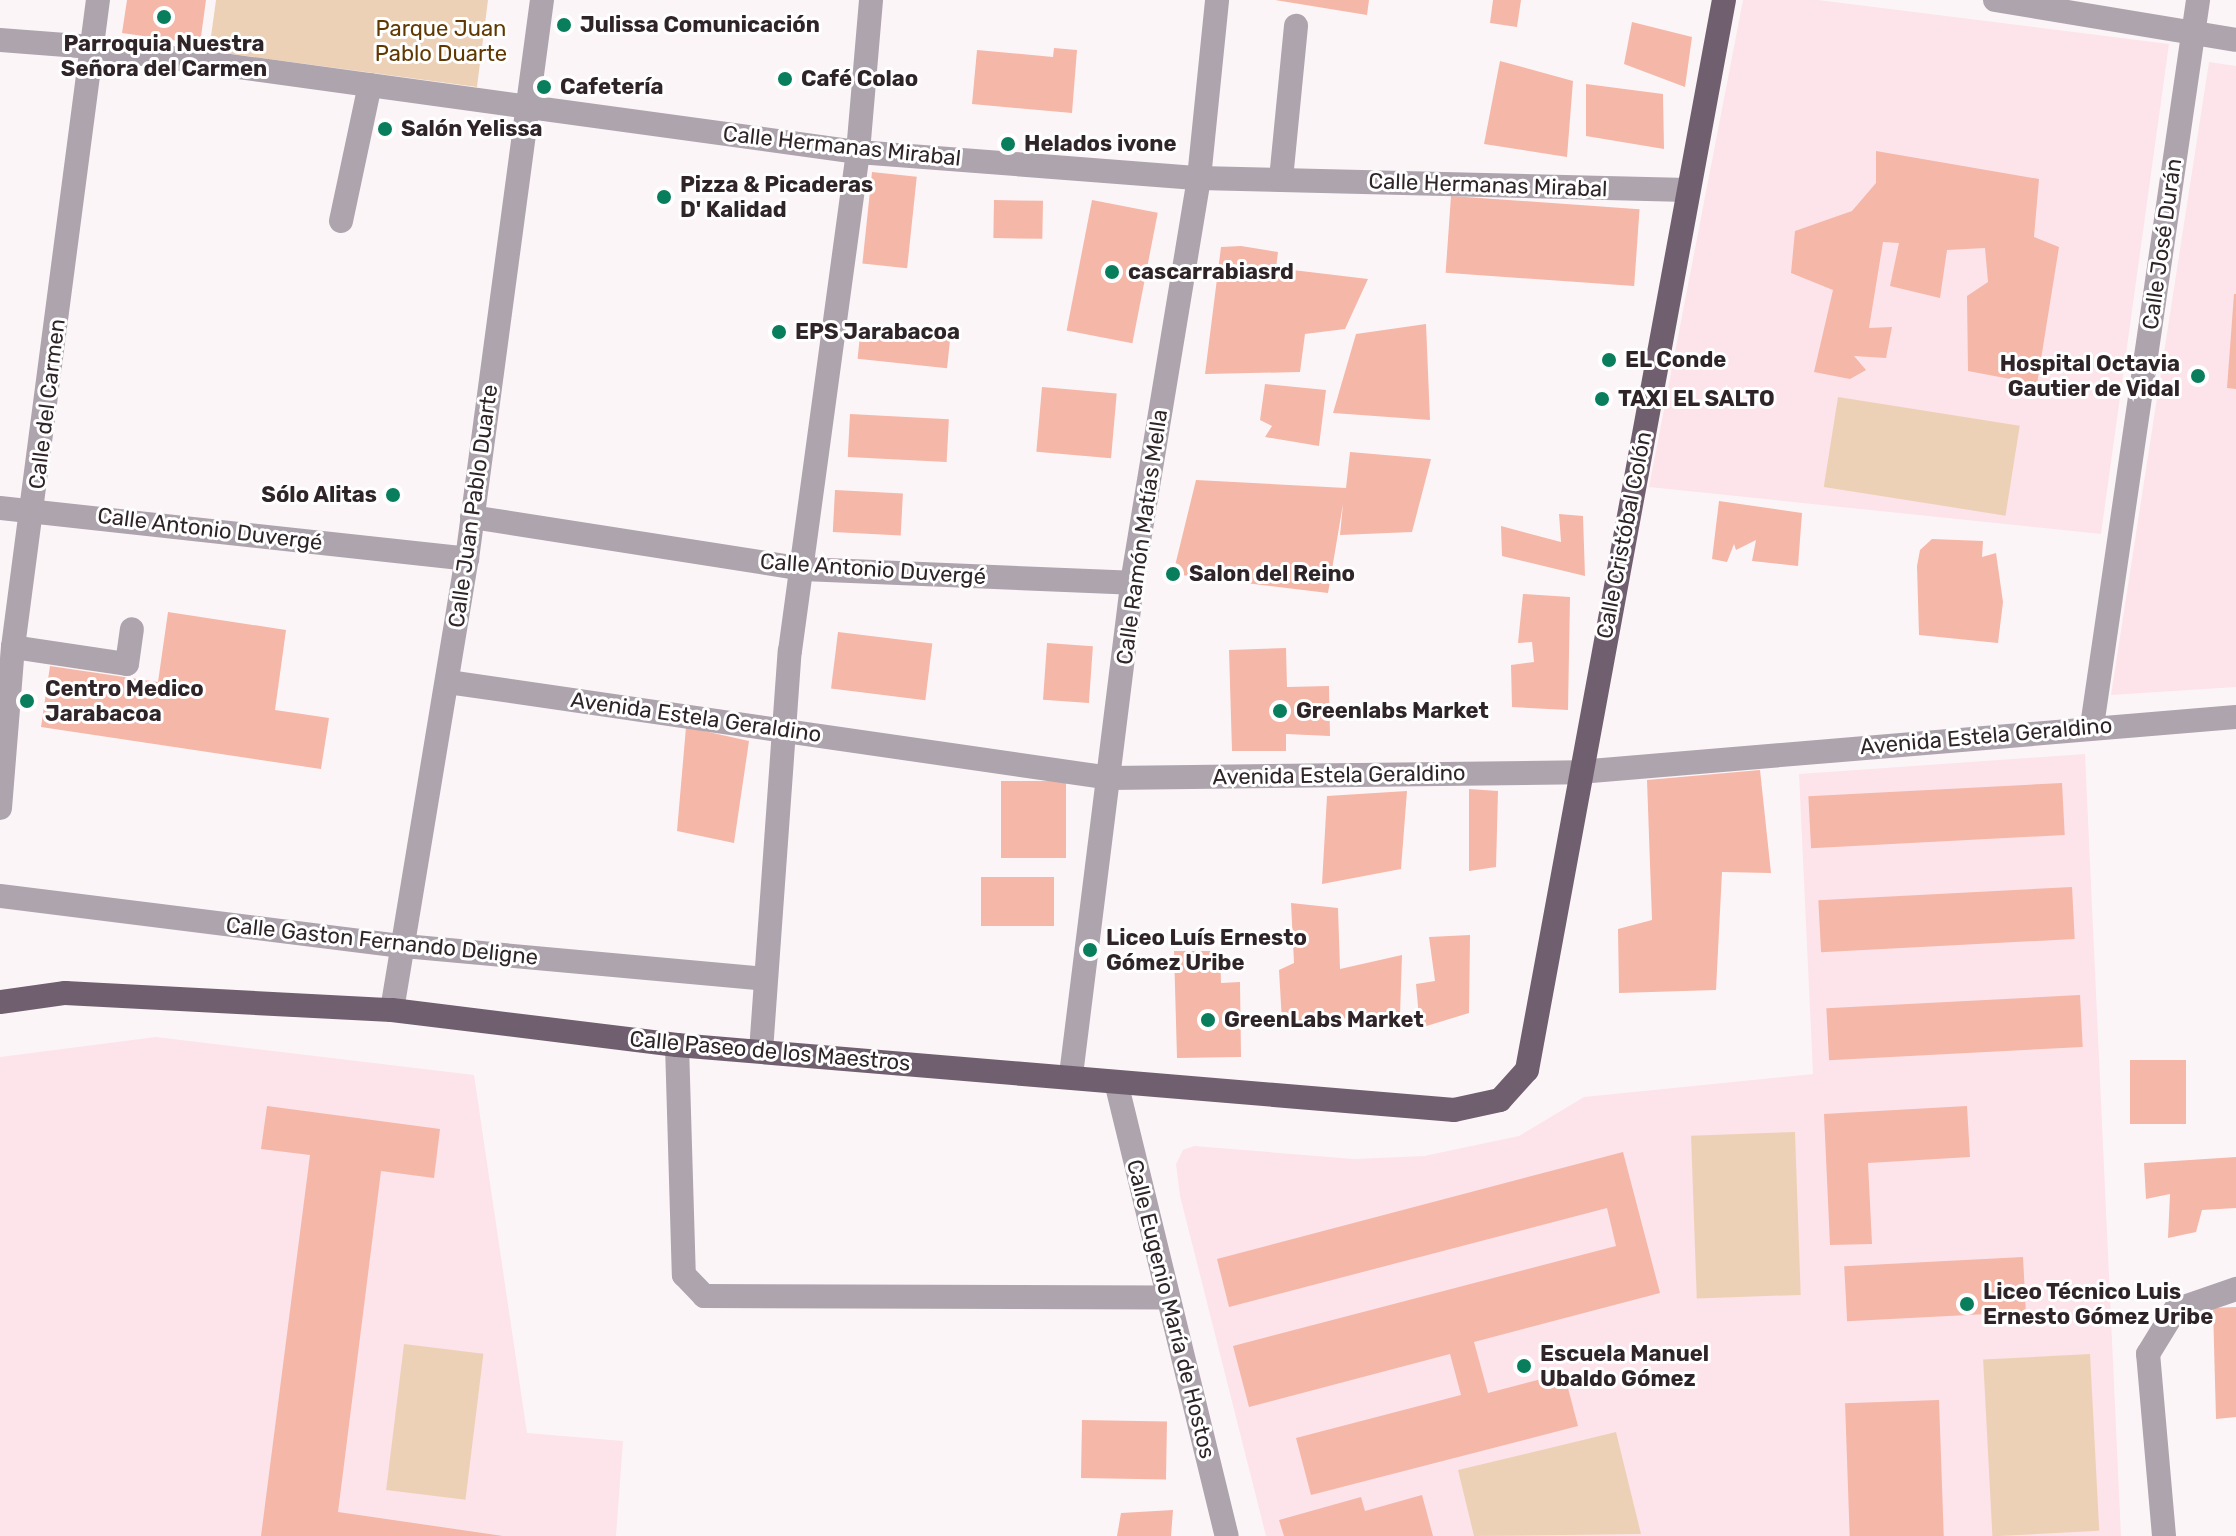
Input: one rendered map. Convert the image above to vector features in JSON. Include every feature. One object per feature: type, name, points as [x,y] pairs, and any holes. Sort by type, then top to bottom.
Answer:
[{"type":"main road","name":"Calle Cristóbal Colón","points":[[1527,1070],[1579,772],[1724,0]]},
{"type":"main road","name":"Calle Paseo de los Maestros","points":[[0,1002],[65,993],[392,1010],[677,1045],[1071,1075],[1116,1082],[1454,1110],[1500,1100],[1527,1070]]},
{"type":"street","name":"Calle del Carmen","points":[[0,808],[13,647],[34,508],[98,0]]},
{"type":"street","name":"Calle Juan Pablo Duarte","points":[[392,1010],[467,559],[542,0]]},
{"type":"street","points":[[761,1051],[784,729],[858,152],[871,0]]},
{"type":"street","name":"Calle Ramón Matías Mella","points":[[1071,1075],[1132,583],[1199,178],[1217,0]]},
{"type":"street","points":[[1995,0],[2236,40]]},
{"type":"street","name":"Calle José Durán","points":[[2092,726],[2198,0]]},
{"type":"street","points":[[1281,179],[1296,26]]},
{"type":"street","name":"Calle Hermanas Mirabal","points":[[0,40],[92,47],[858,152],[1199,178],[1688,190]]},
{"type":"street","points":[[341,221],[370,85]]},
{"type":"street","name":"Calle Antonio Duvergé","points":[[0,508],[34,508],[467,559]]},
{"type":"street","name":"Calle Antonio Duvergé","points":[[472,517],[803,569],[1132,583]]},
{"type":"street","points":[[13,647],[127,664],[132,629]]},
{"type":"street","name":"Avenida Estela Geraldino","points":[[448,682],[1110,778],[1579,772],[2092,726],[2236,717]]},
{"type":"street","name":"Calle Gaston Fernando Deligne","points":[[0,896],[404,946],[765,979]]},
{"type":"street","points":[[677,1045],[684,1275],[704,1296],[1166,1298]]},
{"type":"street","name":"Calle Eugenio María de Hostos","points":[[1116,1082],[1166,1298],[1227,1536]]},
{"type":"street","points":[[2164,1536],[2148,1354],[2175,1310],[2236,1289]]},
{"type":"shaded area","points":[[1743,0],[1818,0],[2169,44],[2101,534],[1649,487]]},
{"type":"shaded area","name":"Hospital Octavia Gautier de Vidal","points":[[2209,62],[2236,66],[2236,687],[2111,695]]},
{"type":"shaded area","points":[[2085,754],[2121,1536],[1266,1536],[1180,1196],[1176,1164],[1183,1150],[1194,1146],[1354,1159],[1424,1156],[1519,1136],[1584,1097],[1813,1074],[1799,774]]},
{"type":"shaded area","points":[[156,1037],[474,1075],[527,1433],[623,1441],[616,1536],[0,1536],[0,1057]]},
{"type":"green space","name":"Parque Juan Pablo Duarte","points":[[216,0],[488,0],[477,87],[209,51]]},
{"type":"green space","points":[[1838,397],[2020,426],[2005,516],[1824,487]]},
{"type":"green space","points":[[1795,1132],[1801,1295],[1697,1299],[1691,1136]]},
{"type":"green space","points":[[404,1344],[483,1354],[465,1500],[386,1490]]},
{"type":"green space","points":[[2090,1354],[2099,1531],[1992,1536],[1983,1360]]},
{"type":"green space","points":[[1616,1432],[1641,1534],[1474,1536],[1458,1470]]},
{"type":"building","name":"Parroquia Nuestra Señora del Carmen","points":[[127,0],[206,0],[200,44],[122,33]]},
{"type":"building","points":[[1275,0],[1369,0],[1367,15]]},
{"type":"building","points":[[1493,0],[1521,0],[1517,27],[1490,23]]},
{"type":"building","points":[[1632,22],[1692,37],[1685,87],[1624,64]]},
{"type":"building","points":[[1054,48],[1077,50],[1072,113],[972,104],[977,50],[1053,57]]},
{"type":"building","points":[[1500,61],[1573,81],[1567,157],[1484,144]]},
{"type":"building","points":[[1586,84],[1663,94],[1664,149],[1586,136]]},
{"type":"building","points":[[1876,151],[2039,179],[2034,237],[2059,247],[2037,384],[1968,371],[1967,296],[1988,282],[1985,248],[1947,250],[1940,298],[1890,286],[1899,243],[1883,242],[1869,328],[1892,327],[1886,358],[1854,356],[1866,370],[1850,379],[1814,372],[1833,290],[1791,273],[1795,231],[1852,211],[1876,183]]},
{"type":"building","points":[[872,172],[917,177],[907,268],[862,263]]},
{"type":"building","points":[[1451,196],[1640,209],[1634,286],[1446,273]]},
{"type":"building","points":[[994,200],[1043,201],[1042,239],[993,238]]},
{"type":"building","name":"cascarrabiasrd","points":[[1092,200],[1158,213],[1132,343],[1067,331]]},
{"type":"building","points":[[1241,246],[1278,252],[1276,268],[1368,279],[1345,329],[1305,334],[1300,372],[1205,374],[1221,247]]},
{"type":"building","points":[[2236,294],[2236,389],[2227,388]]},
{"type":"building","points":[[1426,324],[1430,420],[1333,413],[1356,334]]},
{"type":"building","points":[[861,326],[951,335],[947,368],[858,359]]},
{"type":"building","points":[[1265,384],[1326,390],[1319,446],[1265,437],[1272,426],[1260,420]]},
{"type":"building","points":[[1042,387],[1117,394],[1111,458],[1036,452]]},
{"type":"building","points":[[850,414],[949,419],[947,462],[848,457]]},
{"type":"building","points":[[1350,452],[1431,459],[1412,532],[1340,535],[1343,504],[1328,593],[1173,574],[1196,480],[1346,488]]},
{"type":"building","points":[[835,490],[903,494],[901,536],[833,532]]},
{"type":"building","points":[[1719,501],[1802,513],[1798,566],[1752,561],[1756,540],[1736,550],[1734,544],[1727,562],[1712,559]]},
{"type":"building","points":[[1559,514],[1583,516],[1585,576],[1502,556],[1501,526],[1561,542]]},
{"type":"building","points":[[1932,539],[1983,541],[1982,557],[1996,553],[2003,602],[1998,643],[1919,635],[1917,566],[1920,550]]},
{"type":"building","points":[[1523,594],[1570,597],[1568,710],[1512,707],[1511,665],[1534,662],[1532,642],[1518,643]]},
{"type":"building","points":[[168,612],[286,630],[275,710],[329,718],[321,769],[41,727],[50,666],[158,682]]},
{"type":"building","points":[[838,632],[932,644],[925,700],[831,689]]},
{"type":"building","points":[[1047,643],[1093,646],[1089,703],[1043,700]]},
{"type":"building","name":"Greenlabs Market","points":[[1286,648],[1287,687],[1329,686],[1330,736],[1286,734],[1286,751],[1232,751],[1229,650]]},
{"type":"building","points":[[686,727],[749,741],[734,843],[677,831]]},
{"type":"building","points":[[1760,770],[1771,873],[1722,872],[1716,990],[1619,993],[1618,929],[1652,920],[1647,780]]},
{"type":"building","points":[[1001,781],[1066,781],[1066,858],[1001,858]]},
{"type":"building","points":[[2062,783],[2065,835],[1811,848],[1808,796]]},
{"type":"building","points":[[1469,789],[1498,791],[1496,867],[1469,871]]},
{"type":"building","points":[[1407,791],[1401,869],[1322,884],[1327,796]]},
{"type":"building","points":[[981,877],[1054,877],[1054,926],[981,926]]},
{"type":"building","points":[[2072,887],[2075,939],[1821,952],[1818,900]]},
{"type":"building","points":[[1291,903],[1338,908],[1340,969],[1402,955],[1400,1015],[1282,1022],[1279,970],[1294,963]]},
{"type":"building","points":[[1470,935],[1469,1013],[1420,1028],[1416,984],[1435,981],[1429,937]]},
{"type":"building","name":"GreenLabs Market","points":[[1174,951],[1220,951],[1221,983],[1240,982],[1241,1057],[1177,1058]]},
{"type":"building","points":[[2080,995],[2083,1047],[1829,1060],[1826,1008]]},
{"type":"building","points":[[2130,1060],[2186,1060],[2186,1124],[2130,1124]]},
{"type":"building","points":[[267,1106],[440,1129],[434,1178],[381,1171],[338,1512],[503,1536],[261,1536],[310,1155],[261,1149]]},
{"type":"building","points":[[1967,1106],[1970,1157],[1868,1163],[1872,1244],[1830,1245],[1824,1114]]},
{"type":"building","points":[[1623,1152],[1660,1293],[1474,1342],[1488,1393],[1564,1373],[1578,1426],[1311,1495],[1296,1438],[1461,1395],[1450,1354],[1249,1407],[1233,1346],[1616,1246],[1607,1208],[1229,1307],[1217,1259]]},
{"type":"building","points":[[2236,1157],[2236,1208],[2202,1210],[2196,1232],[2168,1238],[2170,1194],[2146,1199],[2144,1163]]},
{"type":"building","points":[[2023,1257],[2026,1312],[1847,1321],[1844,1266]]},
{"type":"building","points":[[2236,1307],[2236,1417],[2216,1419],[2213,1308]]},
{"type":"building","points":[[1939,1400],[1944,1536],[1850,1536],[1845,1403]]},
{"type":"building","points":[[1082,1420],[1167,1421],[1166,1479],[1081,1478]]},
{"type":"building","points":[[1422,1495],[1433,1536],[1284,1536],[1279,1520],[1361,1497],[1365,1511]]},
{"type":"building","points":[[1173,1510],[1171,1536],[1117,1536],[1121,1513]]},
{"type":"place","name":"Parroquia Nuestra Señora del Carmen","points":[[164,17]]},
{"type":"place","name":"Julissa Comunicación","points":[[564,25]]},
{"type":"place","name":"Café Colao","points":[[785,79]]},
{"type":"place","name":"Cafetería","points":[[544,87]]},
{"type":"place","name":"Salón Yelissa","points":[[385,129]]},
{"type":"place","name":"Helados ivone","points":[[1008,144]]},
{"type":"place","name":"Pizza & Picaderas D' Kalidad","points":[[664,197]]},
{"type":"place","name":"cascarrabiasrd","points":[[1112,272]]},
{"type":"place","name":"EPS Jarabacoa","points":[[779,332]]},
{"type":"place","name":"EL Conde","points":[[1609,360]]},
{"type":"place","name":"Hospital Octavia Gautier de Vidal","points":[[2198,376]]},
{"type":"place","name":"TAXI EL SALTO","points":[[1602,399]]},
{"type":"place","name":"Sólo Alitas","points":[[393,495]]},
{"type":"place","name":"Salon del Reino","points":[[1173,574]]},
{"type":"place","name":"Centro Medico Jarabacoa","points":[[27,701]]},
{"type":"place","name":"Greenlabs Market","points":[[1280,711]]},
{"type":"place","name":"Liceo Luís Ernesto Gómez Uribe","points":[[1090,950]]},
{"type":"place","name":"GreenLabs Market","points":[[1208,1020]]},
{"type":"place","name":"Liceo Técnico Luis Ernesto Gómez Uribe","points":[[1967,1304]]},
{"type":"place","name":"Escuela Manuel Ubaldo Gómez","points":[[1524,1366]]}]
